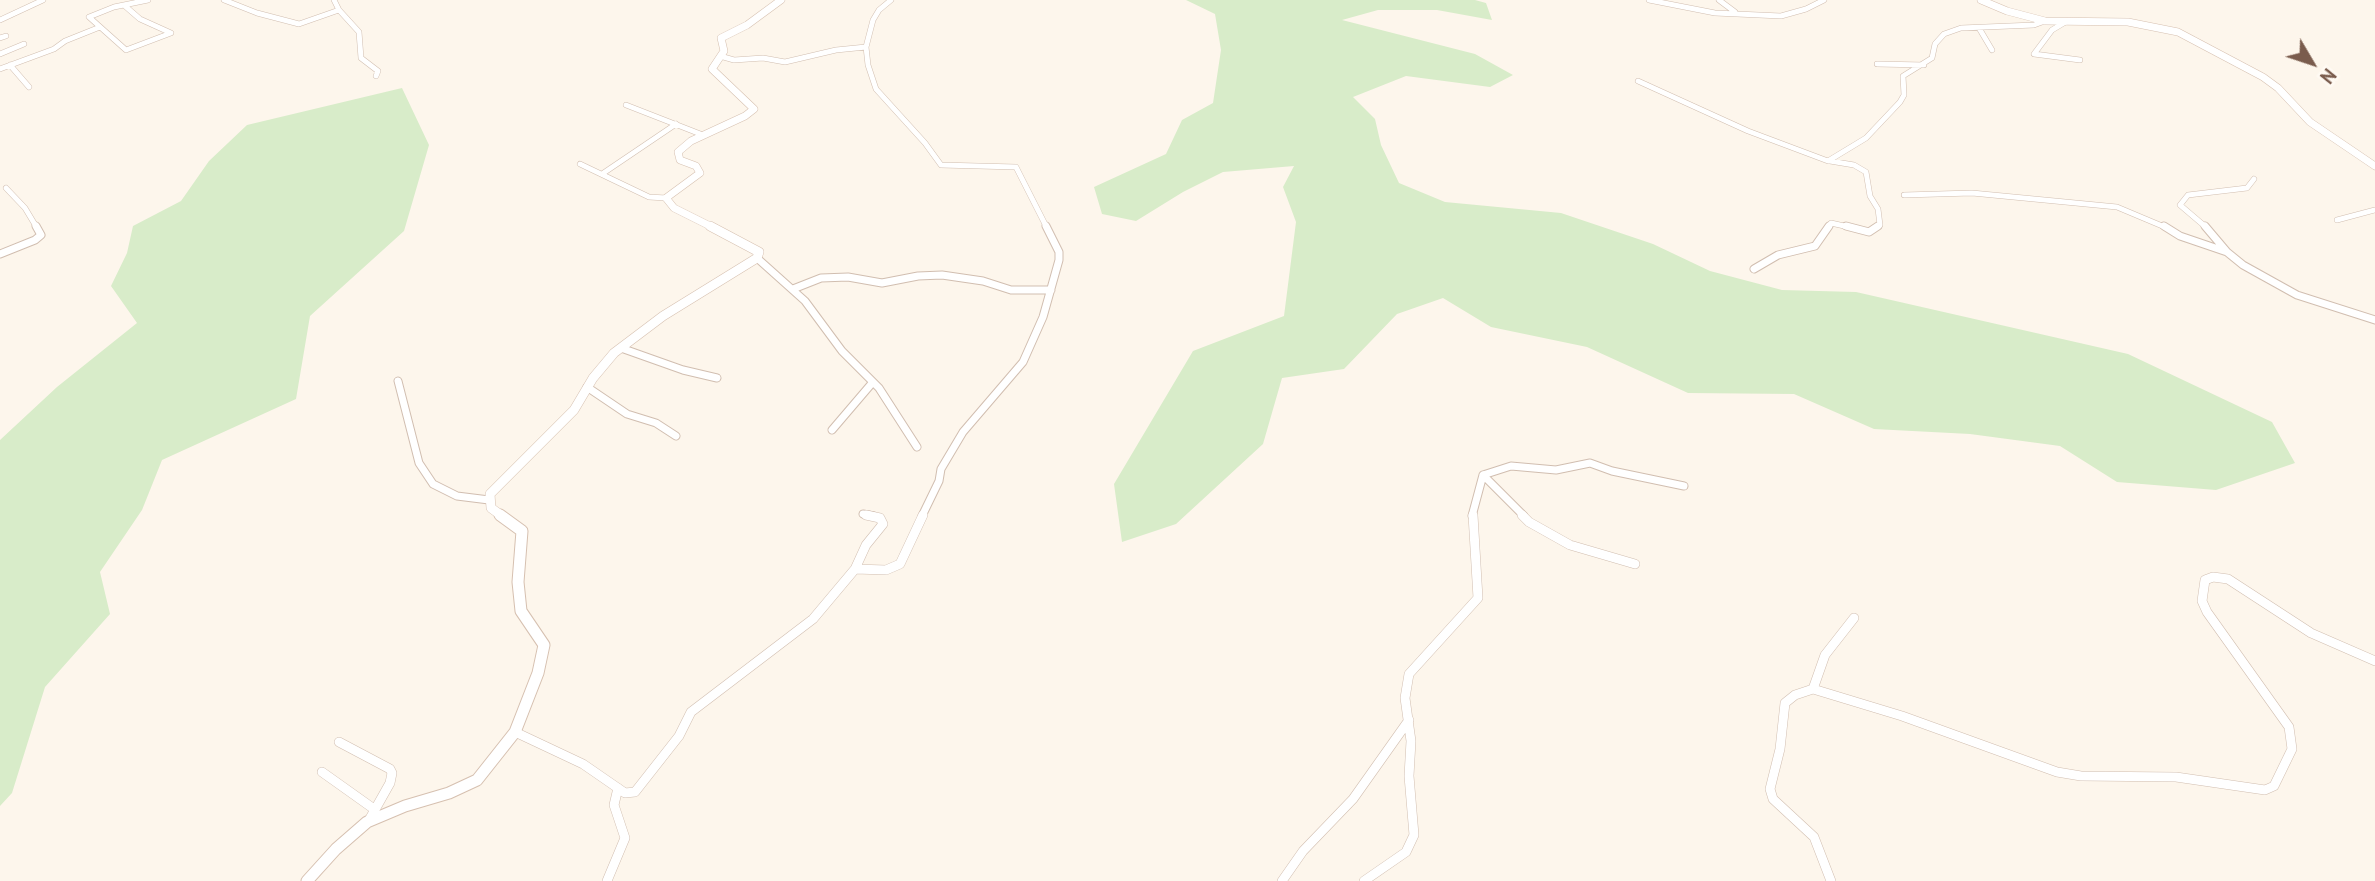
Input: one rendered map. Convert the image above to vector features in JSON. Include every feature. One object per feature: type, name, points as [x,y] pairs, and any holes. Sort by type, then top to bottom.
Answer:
[{"type":"street","points":[[0,20],[43,0]]},
{"type":"street","points":[[125,6],[140,19],[172,33],[124,50],[111,34],[89,18],[114,7],[148,0]]},
{"type":"street","points":[[224,0],[257,13],[299,24],[339,10]]},
{"type":"street","points":[[334,0],[339,10],[359,32],[361,58],[378,71],[376,76]]},
{"type":"street","points":[[580,164],[649,197],[666,198],[700,173],[696,166],[680,160],[677,156],[684,146],[754,109],[712,69],[724,51],[720,41],[724,35],[747,25],[781,0]]},
{"type":"street","points":[[855,569],[887,570],[900,564],[939,481],[941,469],[963,432],[1023,362],[1043,317],[1059,252],[1034,208],[1016,167],[941,165],[925,143],[876,89],[868,65],[866,47],[873,20],[891,0]]},
{"type":"street","points":[[1649,0],[1712,13],[1787,15],[1824,0]]},
{"type":"street","points":[[1719,0],[1736,13]]},
{"type":"street","points":[[1981,0],[2007,12],[2045,21],[2142,23],[2178,32],[2263,77],[2278,88],[2310,122],[2356,150],[2375,166]]},
{"type":"street","points":[[1830,160],[1866,138],[1903,99],[1903,76],[1925,65],[1932,58],[1935,44],[1944,34],[1961,29],[2034,25],[2045,21]]},
{"type":"street","points":[[2067,21],[2052,30],[2034,54],[2080,60]]},
{"type":"street","points":[[0,69],[54,49],[65,41],[100,27]]},
{"type":"street","points":[[1979,28],[1992,50]]},
{"type":"street","points":[[0,38],[6,36]]},
{"type":"street","points":[[0,54],[24,44]]},
{"type":"street","points":[[720,56],[734,60],[763,58],[785,62],[836,50],[866,47]]},
{"type":"street","points":[[1877,64],[1925,65]]},
{"type":"street","points":[[10,65],[29,87]]},
{"type":"street","points":[[1638,81],[1748,131],[1830,160],[1854,165],[1866,172],[1870,196],[1878,209],[1880,225],[1869,232],[1831,223],[1815,246],[1778,255],[1754,269]]},
{"type":"street","points":[[626,105],[703,135]]},
{"type":"street","points":[[602,174],[676,124]]},
{"type":"street","points":[[2254,180],[2247,188],[2188,195],[2180,205],[2243,265],[2289,291],[2375,320]]},
{"type":"street","points":[[0,254],[35,240],[41,234],[25,208],[6,188]]},
{"type":"street","points":[[1904,195],[1972,193],[2117,207],[2155,221],[2180,236],[2227,252]]},
{"type":"street","points":[[307,881],[336,849],[368,822],[468,785],[487,770],[514,732],[538,673],[544,645],[520,611],[517,582],[522,531],[491,508],[490,494],[574,410],[602,365],[663,316],[757,258],[759,252],[674,208],[666,198]]},
{"type":"street","points":[[2337,220],[2375,209]]},
{"type":"street","points":[[757,258],[793,289],[820,319],[842,351],[873,382],[901,418],[918,447]]},
{"type":"street","points":[[793,289],[821,278],[848,277],[883,283],[918,276],[942,275],[983,281],[1011,290],[1051,290]]},
{"type":"street","points":[[621,348],[683,370],[717,378]]},
{"type":"street","points":[[398,381],[419,463],[433,484],[448,493],[489,500]]},
{"type":"street","points":[[832,430],[873,382]]},
{"type":"street","points":[[587,387],[627,414],[656,423],[676,436]]},
{"type":"street","points":[[1483,475],[1511,466],[1556,470],[1590,463],[1612,471],[1684,486]]},
{"type":"street","points":[[1483,475],[1529,522],[1570,545],[1635,564]]},
{"type":"street","points":[[1364,881],[1406,852],[1414,835],[1410,813],[1409,720],[1405,698],[1409,674],[1478,597],[1476,536],[1471,521],[1483,475]]},
{"type":"street","points":[[514,732],[548,746],[631,794],[639,789],[679,736],[691,712],[813,619],[855,569],[866,545],[883,524],[880,518],[863,514]]},
{"type":"street","points":[[1831,881],[1814,837],[1773,799],[1770,789],[1780,749],[1785,703],[1795,695],[1813,689],[1902,716],[2057,772],[2081,776],[2176,776],[2265,790],[2274,786],[2292,749],[2289,727],[2207,612],[2201,591],[2205,580],[2213,577],[2228,579],[2311,633],[2375,661]]},
{"type":"street","points":[[1813,689],[1825,655],[1854,618]]},
{"type":"street","points":[[1282,881],[1303,851],[1353,799],[1409,720]]},
{"type":"street","points":[[339,742],[390,769],[392,773],[390,783],[368,822]]},
{"type":"street","points":[[322,772],[374,809]]},
{"type":"street","points":[[607,881],[625,838],[614,805],[618,788]]},
{"type":"green space","points":[[1186,0],[1475,0],[1486,3],[1492,20],[1437,10],[1378,10],[1342,20],[1475,54],[1513,75],[1490,87],[1406,76],[1353,97],[1375,119],[1381,145],[1399,183],[1445,202],[1561,213],[1653,244],[1710,271],[1782,290],[1856,292],[2128,354],[2272,422],[2295,463],[2216,490],[2117,482],[2060,446],[1970,434],[1874,429],[1794,394],[1688,393],[1587,347],[1491,327],[1443,298],[1397,314],[1344,369],[1282,378],[1263,444],[1176,524],[1122,542],[1114,484],[1193,351],[1284,316],[1296,222],[1283,187],[1294,166],[1223,172],[1183,192],[1136,221],[1102,214],[1094,187],[1166,154],[1182,120],[1213,103],[1221,50],[1215,14]]},
{"type":"green space","points":[[402,88],[429,145],[404,231],[310,316],[296,399],[162,460],[142,510],[100,572],[110,614],[45,687],[12,793],[0,806],[0,440],[57,387],[137,323],[111,286],[127,253],[133,226],[181,201],[209,161],[247,125]]}]
